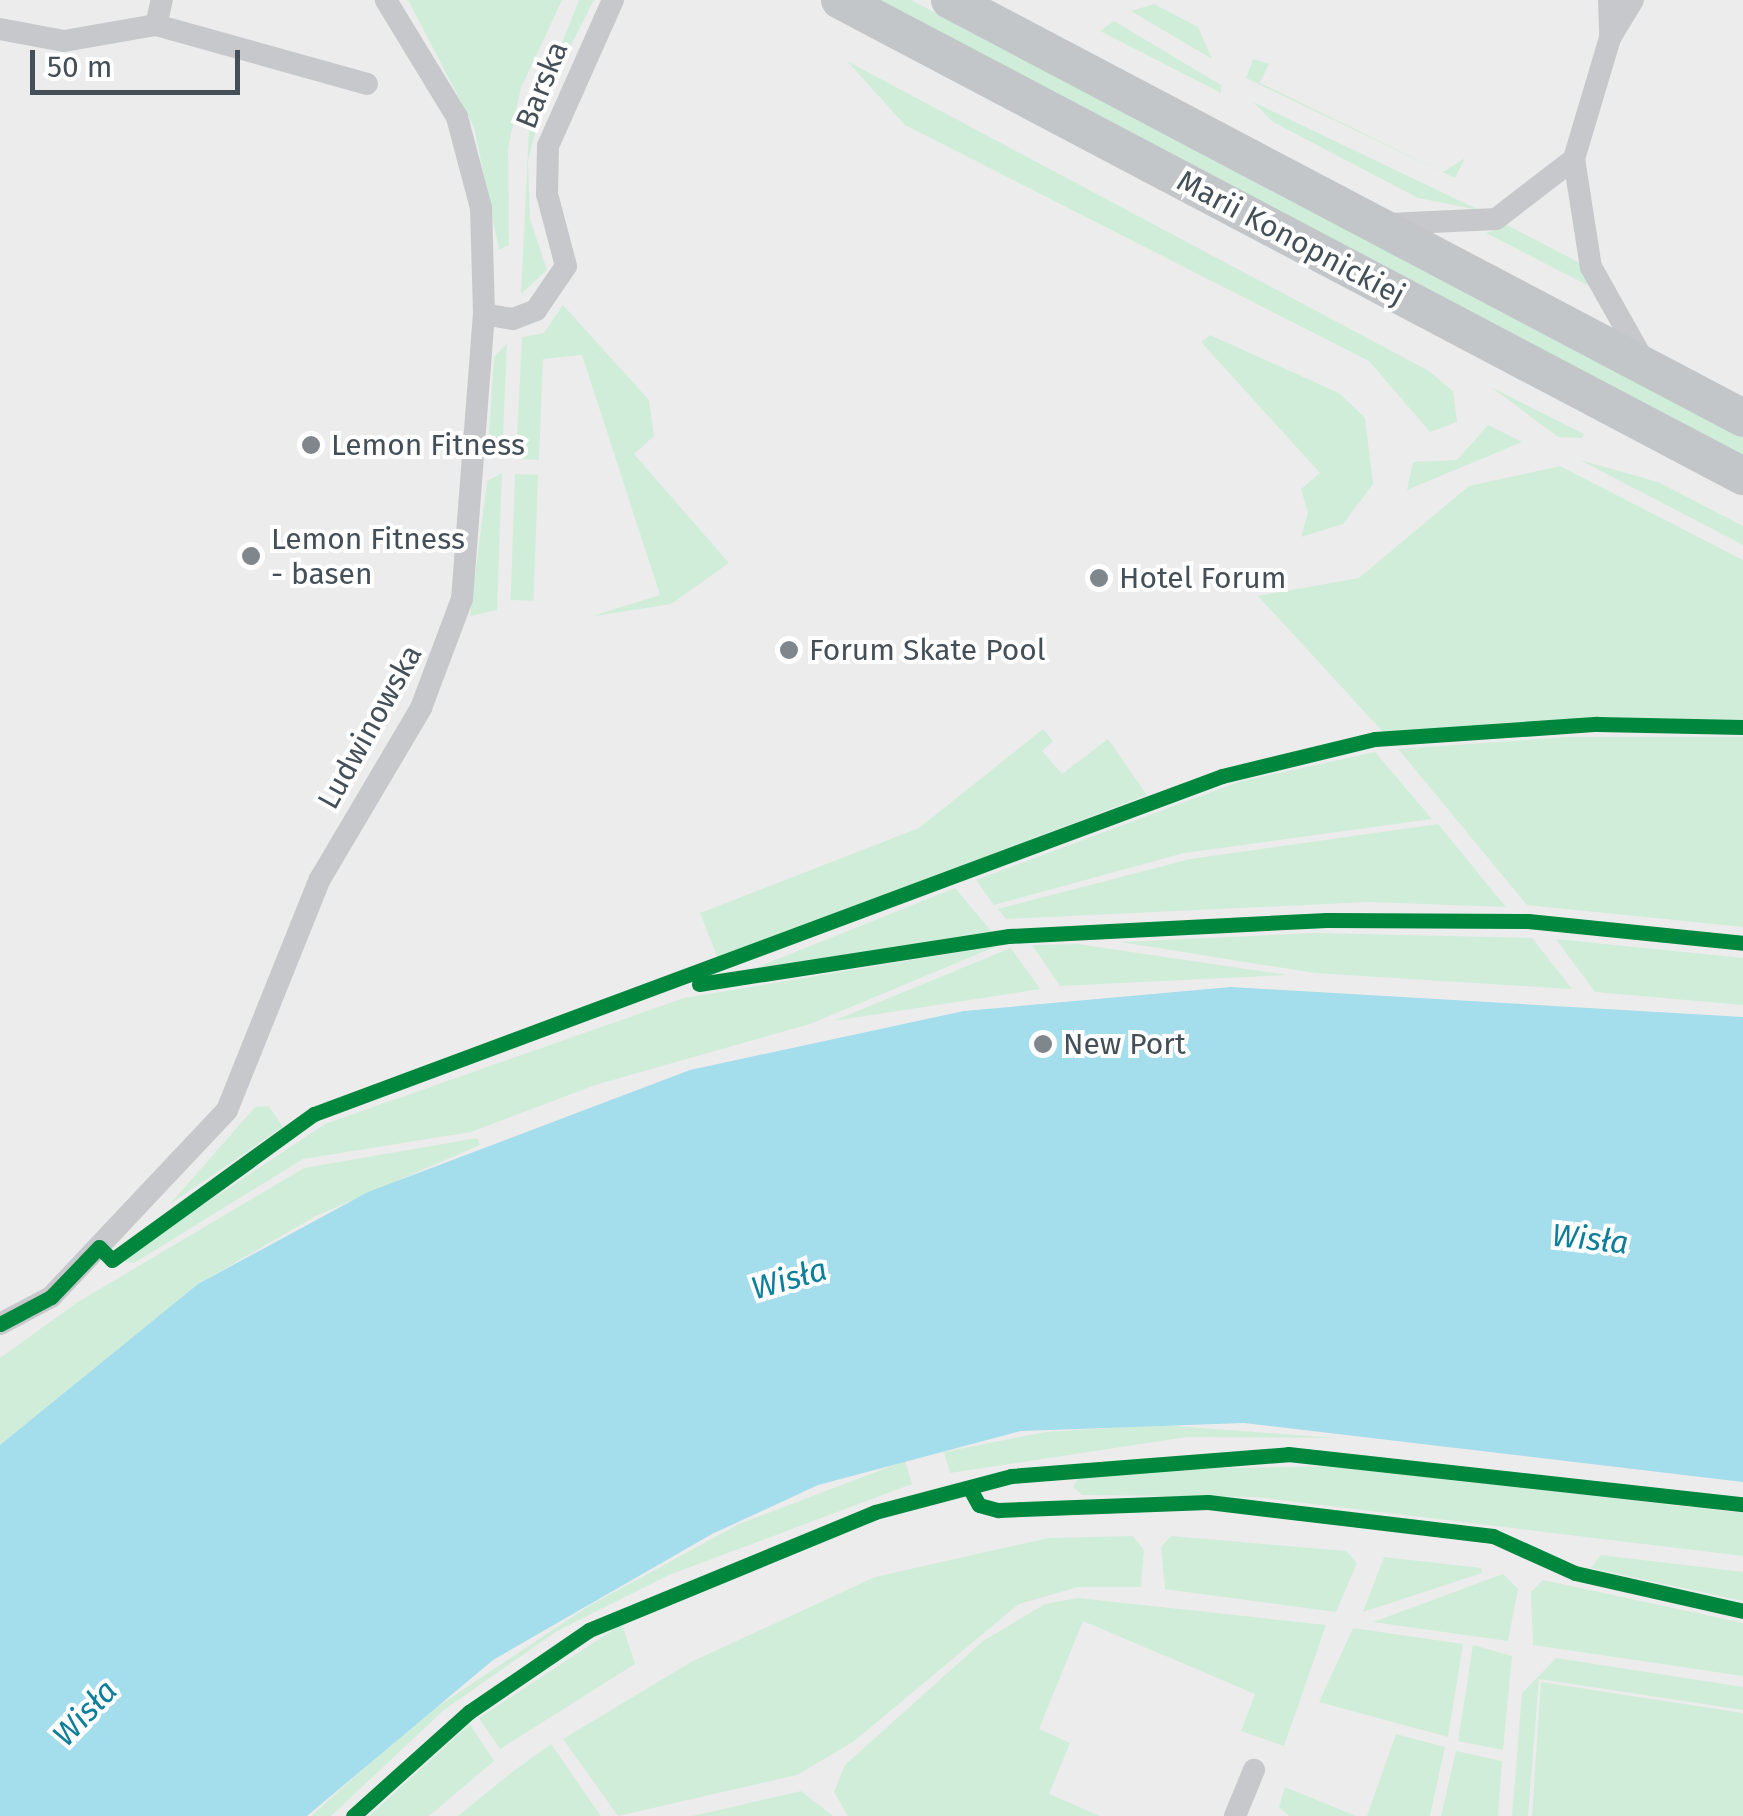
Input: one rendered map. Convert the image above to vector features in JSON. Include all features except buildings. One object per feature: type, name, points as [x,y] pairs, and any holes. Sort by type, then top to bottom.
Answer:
[{"type":"main road","name":"Marii Konopnickiej","points":[[840,0],[1743,476]]},
{"type":"main road","name":"Marii Konopnickiej","points":[[950,0],[1743,418]]},
{"type":"street","points":[[156,26],[162,0]]},
{"type":"street","name":"Ludwinowska","points":[[0,1324],[70,1279],[212,1131],[250,1069],[320,879],[444,657],[470,540],[484,314],[481,208],[459,120],[386,0]]},
{"type":"street","name":"Barska","points":[[484,314],[513,319],[536,310],[566,266],[549,208],[548,146],[614,0]]},
{"type":"street","points":[[1609,0],[1610,38]]},
{"type":"street","points":[[1632,0],[1610,38],[1574,160],[1591,266],[1648,368]]},
{"type":"street","points":[[0,29],[64,41],[156,26],[366,84]]},
{"type":"street","points":[[1372,222],[1496,218],[1574,160]]},
{"type":"street","points":[[1235,1816],[1254,1770]]},
{"type":"green space","points":[[408,0],[562,0],[521,88],[508,148],[509,245],[499,250],[474,127]]},
{"type":"green space","points":[[579,0],[594,0],[544,98],[528,161],[530,219],[547,270],[521,294],[529,127]]},
{"type":"green space","points":[[871,0],[911,0],[1695,411],[1743,437],[1743,459]]},
{"type":"green space","points":[[1154,4],[1198,27],[1212,59],[1131,11]]},
{"type":"green space","points":[[1114,21],[1221,85],[1221,93],[1100,31]]},
{"type":"green space","points":[[1253,59],[1269,64],[1260,83],[1443,172],[1465,158],[1455,178],[1246,78]]},
{"type":"green space","points":[[847,61],[1429,371],[1453,391],[1457,422],[1430,432],[1369,361],[905,125]]},
{"type":"green space","points":[[1253,102],[1479,210],[1418,198],[1273,122]]},
{"type":"green space","points":[[1507,225],[1580,263],[1591,287],[1486,233]]},
{"type":"green space","points":[[563,305],[649,400],[654,436],[634,454],[729,563],[671,604],[589,617],[660,595],[582,355],[543,359],[539,460],[516,459],[522,337],[544,333]]},
{"type":"green space","points":[[1210,335],[1339,393],[1365,418],[1373,484],[1343,524],[1301,537],[1308,513],[1301,489],[1320,473],[1201,342]]},
{"type":"green space","points":[[507,343],[502,459],[488,449],[494,357]]},
{"type":"green space","points":[[1491,387],[1584,434],[1582,438],[1558,437]]},
{"type":"green space","points":[[1488,425],[1522,442],[1407,490],[1413,462],[1457,460]]},
{"type":"green space","points":[[1580,460],[1658,482],[1743,526],[1743,545]]},
{"type":"green space","points":[[1560,466],[1743,560],[1743,722],[1384,733],[1258,596],[1359,578],[1469,486]]},
{"type":"green space","points":[[502,473],[497,610],[470,616],[487,481]]},
{"type":"green space","points":[[515,474],[538,475],[534,601],[511,600]]},
{"type":"green space","points":[[1043,729],[1053,741],[1042,751],[1062,774],[1108,739],[1147,795],[718,959],[700,913],[919,828]]},
{"type":"green space","points":[[1567,737],[1743,737],[1743,927],[1527,905],[1398,749]]},
{"type":"green space","points":[[1375,752],[1432,819],[1184,853],[994,905],[976,880],[1238,782]]},
{"type":"green space","points":[[1438,824],[1506,907],[1370,902],[1006,919],[998,909],[1190,859]]},
{"type":"green space","points":[[955,888],[992,932],[755,968]]},
{"type":"green space","points":[[1315,933],[1532,938],[1572,989],[1315,973],[1120,942]]},
{"type":"green space","points":[[1556,939],[1743,958],[1743,1005],[1595,992]]},
{"type":"green space","points":[[1077,944],[1288,975],[1060,986],[1032,945]]},
{"type":"green space","points":[[997,946],[810,1024],[595,1085],[471,1132],[303,1159],[134,1263],[120,1260],[325,1124],[684,998]]},
{"type":"green space","points":[[1011,948],[1040,989],[833,1021]]},
{"type":"green space","points":[[269,1106],[283,1127],[170,1204],[255,1107]]},
{"type":"green space","points":[[477,1138],[480,1145],[316,1216],[198,1284],[0,1445],[0,1358],[78,1302],[304,1168]]},
{"type":"green space","points":[[1161,1425],[1336,1438],[1187,1437],[950,1473],[944,1452],[1045,1432]]},
{"type":"green space","points":[[905,1461],[912,1484],[669,1575],[557,1631],[444,1710],[331,1816],[311,1816],[419,1719],[587,1607],[739,1524]]},
{"type":"green space","points":[[1335,1466],[1743,1513],[1743,1556],[1256,1497],[1082,1495],[1073,1487],[1080,1476],[1137,1470]]},
{"type":"green space","points":[[1133,1536],[1144,1550],[1141,1587],[1078,1587],[1019,1604],[853,1742],[797,1775],[618,1816],[563,1739],[691,1662],[875,1577],[1048,1538]]},
{"type":"green space","points":[[1171,1536],[1346,1551],[1357,1563],[1336,1612],[1165,1589],[1161,1547]]},
{"type":"green space","points":[[1601,1555],[1743,1572],[1743,1601],[1591,1568]]},
{"type":"green space","points":[[1384,1557],[1481,1568],[1482,1573],[1363,1612]]},
{"type":"green space","points":[[1503,1574],[1518,1589],[1508,1641],[1373,1622]]},
{"type":"green space","points":[[1543,1580],[1743,1623],[1743,1676],[1533,1645],[1531,1592]]},
{"type":"green space","points":[[1078,1598],[1326,1625],[1284,1746],[1241,1731],[1255,1694],[1083,1621],[1039,1729],[1070,1743],[1049,1794],[1100,1816],[848,1816],[834,1792],[845,1765],[983,1641],[1045,1604]]},
{"type":"green space","points":[[622,1624],[635,1664],[500,1749],[479,1718]]},
{"type":"green space","points":[[1353,1628],[1463,1644],[1448,1737],[1319,1702]]},
{"type":"green space","points":[[1473,1645],[1512,1656],[1503,1750],[1458,1741]]},
{"type":"green space","points":[[1556,1658],[1743,1687],[1743,1710],[1539,1679],[1528,1816],[1512,1816],[1522,1693]]},
{"type":"green space","points":[[1541,1682],[1743,1713],[1743,1816],[1532,1816]]},
{"type":"green space","points":[[470,1724],[494,1761],[429,1816],[369,1816]]},
{"type":"green space","points":[[1396,1734],[1445,1747],[1430,1816],[1367,1816]]},
{"type":"green space","points":[[551,1744],[601,1816],[458,1816],[511,1773]]},
{"type":"green space","points":[[1456,1751],[1502,1761],[1498,1816],[1441,1816]]},
{"type":"green space","points":[[1285,1787],[1356,1816],[1289,1816],[1279,1807]]},
{"type":"green space","points":[[801,1791],[833,1816],[692,1816],[715,1811]]},
{"type":"water","name":"Wisła","points":[[1231,987],[1743,1017],[1743,1482],[1244,1423],[1021,1431],[818,1485],[712,1534],[493,1660],[307,1816],[0,1816],[0,1445],[198,1284],[368,1192],[690,1070],[964,1011]]},
{"type":"cycle path","points":[[0,1324],[51,1297],[99,1247],[112,1260],[314,1114],[1222,776],[1375,739],[1597,724],[1743,727]]},
{"type":"cycle path","points":[[699,984],[1009,936],[1327,920],[1528,921],[1743,943]]},
{"type":"cycle path","points":[[353,1816],[469,1712],[589,1630],[875,1512],[1011,1476],[1288,1454],[1743,1504]]},
{"type":"cycle path","points":[[970,1489],[979,1505],[998,1510],[1208,1502],[1493,1536],[1575,1573],[1743,1611]]},
{"type":"place","name":"Lemon Fitness","points":[[311,445]]},
{"type":"place","name":"Lemon Fitness - basen","points":[[251,556]]},
{"type":"place","name":"Hotel Forum","points":[[1099,578]]},
{"type":"place","name":"Forum Skate Pool","points":[[789,650]]},
{"type":"place","name":"New Port","points":[[1043,1044]]}]
